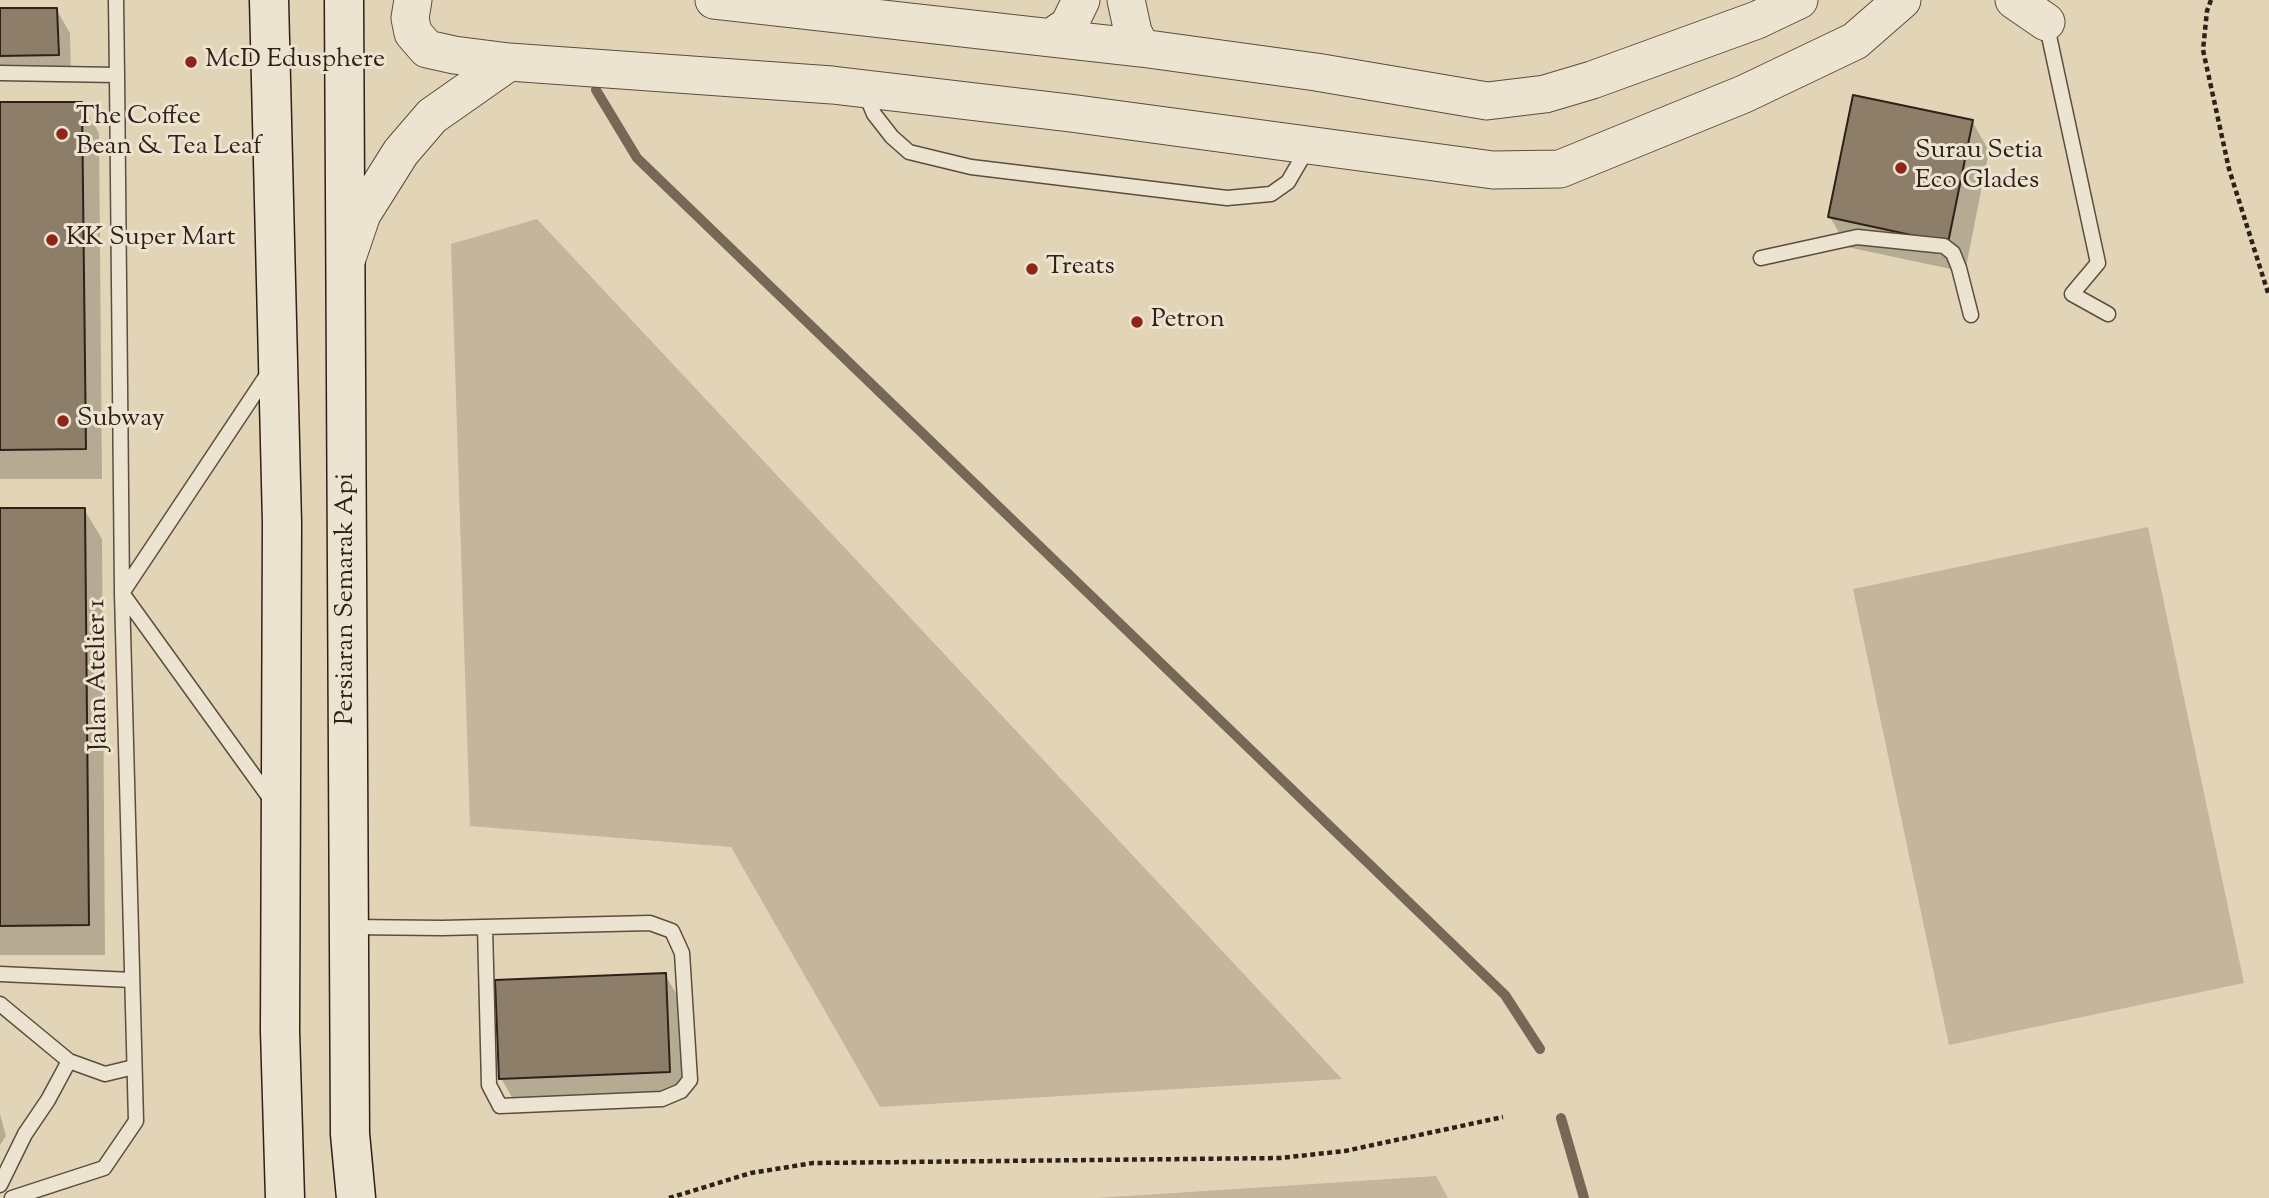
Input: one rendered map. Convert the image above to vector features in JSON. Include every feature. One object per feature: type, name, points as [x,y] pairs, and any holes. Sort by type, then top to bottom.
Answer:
[{"type":"main road","points":[[269,0],[282,523],[279,811],[280,1031],[285,1198]]},
{"type":"main road","name":"Persiaran Semarak Api","points":[[344,0],[350,1134],[356,1198]]},
{"type":"street","points":[[413,0],[410,18],[413,33],[427,49],[454,55],[509,62],[864,89],[1309,144],[1493,170],[1560,169],[1719,104],[1856,41],[1905,1]]},
{"type":"street","points":[[714,0],[1141,48],[1317,72],[1487,101],[1545,94],[1592,80],[1757,20],[1799,0]]},
{"type":"street","points":[[1052,37],[1069,24],[1082,0]]},
{"type":"street","points":[[1126,0],[1133,32],[1141,48]]},
{"type":"street","points":[[2014,0],[2044,11]]},
{"type":"street","points":[[346,259],[362,214],[401,152],[432,116],[509,62]]},
{"type":"lane","name":"Jalan Atelier 1","points":[[12,1198],[104,1168],[136,1121],[122,593],[116,0]]},
{"type":"lane","points":[[2044,11],[2098,263],[2072,294],[2108,314]]},
{"type":"lane","points":[[0,73],[117,75]]},
{"type":"lane","points":[[864,89],[874,114],[892,137],[909,152],[985,169],[1227,198],[1271,194],[1288,182],[1309,144]]},
{"type":"lane","points":[[1761,258],[1857,237],[1944,246],[1953,253],[1959,268],[1971,315]]},
{"type":"lane","points":[[279,357],[122,593],[279,811]]},
{"type":"lane","points":[[349,927],[650,923],[672,932],[682,953],[690,1080],[681,1091],[662,1099],[500,1106],[489,1085],[485,927]]},
{"type":"lane","points":[[0,974],[132,979]]},
{"type":"lane","points":[[0,1004],[69,1061],[105,1074],[134,1067]]},
{"type":"lane","points":[[0,1185],[25,1134],[48,1100],[69,1061]]},
{"type":"path","points":[[2211,0],[2207,11],[2203,50],[2229,169],[2269,296]]},
{"type":"path","points":[[670,1198],[751,1173],[813,1163],[1280,1158],[1345,1151],[1503,1117]]},
{"type":"shaded area","points":[[537,219],[1342,1079],[880,1107],[731,847],[470,826],[451,244]]},
{"type":"shaded area","points":[[2148,527],[2244,983],[1949,1045],[1853,589]]},
{"type":"shaded area","points":[[1436,1176],[1448,1198],[1097,1198]]},
{"type":"building","points":[[0,8],[57,8],[59,55],[0,56]]},
{"type":"building","name":"Surau Setia Eco Glades","points":[[1853,95],[1973,120],[1948,243],[1828,217]]},
{"type":"building","points":[[0,102],[82,102],[86,449],[0,450]]},
{"type":"building","points":[[0,508],[85,508],[89,925],[0,926]]},
{"type":"building","points":[[666,973],[670,1072],[499,1079],[495,980]]},
{"type":"waterway","points":[[596,90],[637,158],[1505,995],[1540,1049]]},
{"type":"waterway","points":[[1561,1118],[1584,1198]]},
{"type":"place","name":"McD Edusphere","points":[[191,62]]},
{"type":"place","name":"The Coffee Bean & Tea Leaf","points":[[62,134]]},
{"type":"place","name":"Surau Setia Eco Glades","points":[[1901,168]]},
{"type":"place","name":"KK Super Mart","points":[[52,240]]},
{"type":"place","name":"Treats","points":[[1032,269]]},
{"type":"place","name":"Petron","points":[[1137,322]]},
{"type":"place","name":"Subway","points":[[63,421]]}]
